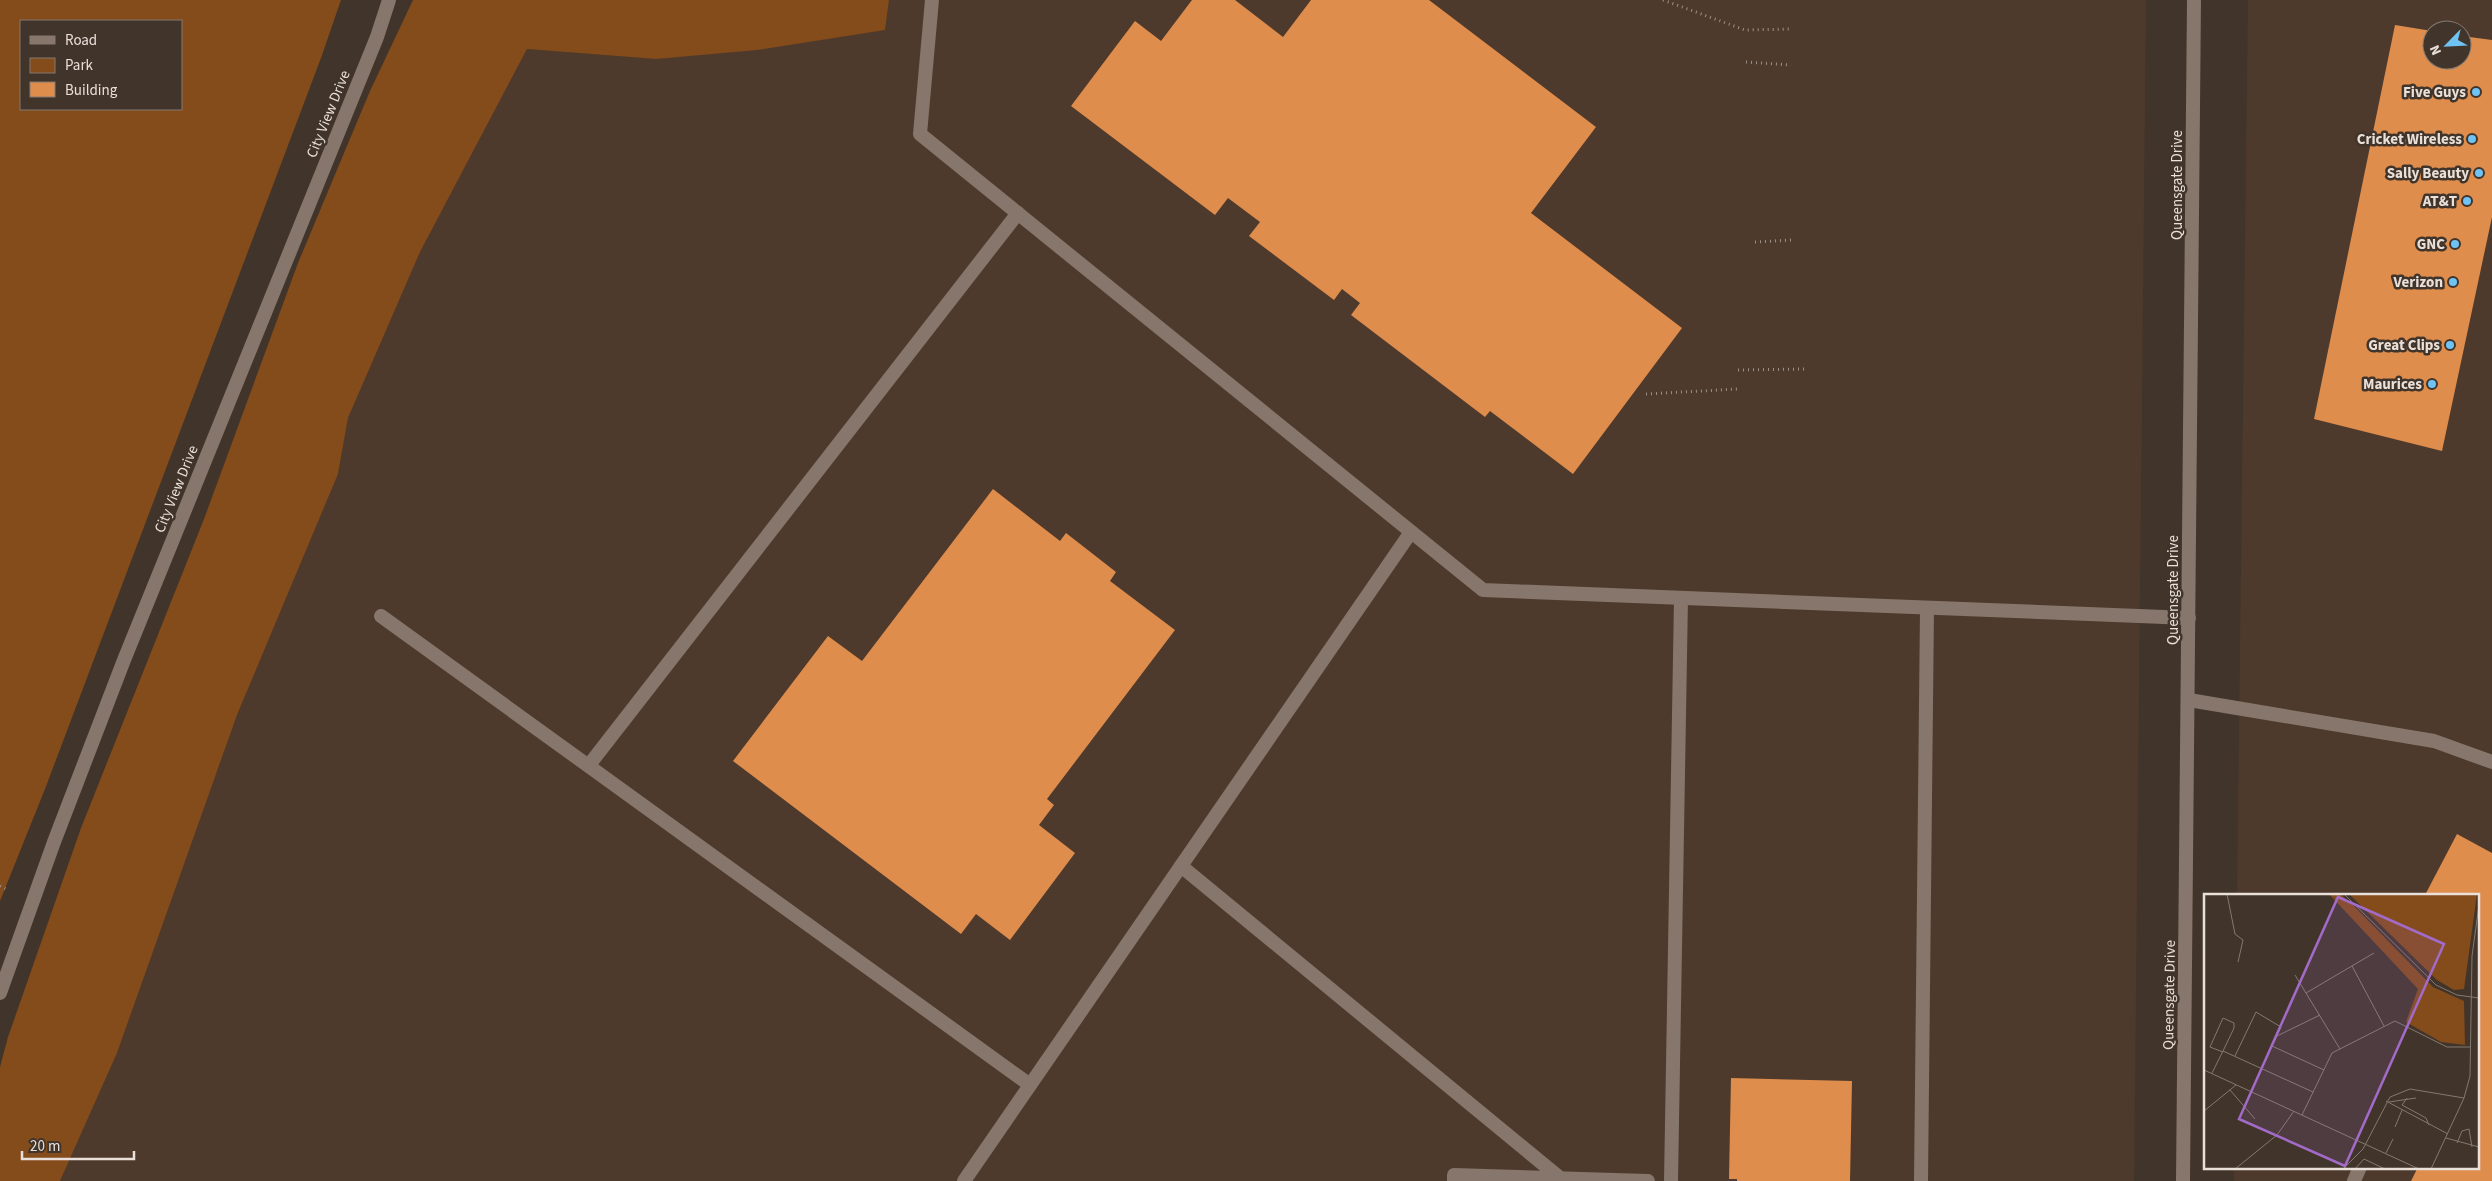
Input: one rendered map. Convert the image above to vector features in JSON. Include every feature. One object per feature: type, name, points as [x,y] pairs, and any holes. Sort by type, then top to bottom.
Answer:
[{"type":"street","name":"City View Drive","points":[[0,993],[54,842],[117,678],[374,45],[390,0]]},
{"type":"street","points":[[932,0],[920,134],[1483,590],[2189,618]]},
{"type":"street","name":"Queensgate Drive","points":[[2183,1181],[2189,700],[2194,0]]},
{"type":"street","points":[[589,765],[1018,213]]},
{"type":"street","points":[[964,1181],[1411,532]]},
{"type":"street","points":[[1671,1181],[1681,598]]},
{"type":"street","points":[[1921,1181],[1927,608]]},
{"type":"street","points":[[381,616],[1030,1085]]},
{"type":"street","points":[[2189,700],[2434,741],[2492,762]]},
{"type":"street","points":[[1181,866],[1560,1178]]},
{"type":"street","points":[[2354,1181],[2360,1168]]},
{"type":"street","points":[[1454,1181],[1454,1175],[1648,1181]]},
{"type":"path","points":[[1663,0],[1745,30],[1792,30]]},
{"type":"path","points":[[1746,62],[1791,64]]},
{"type":"path","points":[[1755,242],[1792,240]]},
{"type":"path","points":[[1738,370],[1805,369]]},
{"type":"path","points":[[1646,394],[1737,389]]},
{"type":"shaded area","points":[[889,0],[2146,0],[2134,1181],[60,1181],[117,1053],[237,715],[338,474],[348,418],[420,252],[527,49],[656,59],[885,30]]},
{"type":"shaded area","points":[[2248,0],[2492,0],[2492,1181],[2234,1181],[2234,1168],[2480,1168],[2480,894],[2237,894]]},
{"type":"green space","points":[[0,0],[341,0],[321,58],[45,789],[0,901]]},
{"type":"green space","points":[[413,0],[889,0],[885,30],[757,50],[656,59],[527,49],[420,252],[348,418],[338,474],[237,715],[117,1053],[60,1181],[0,1181],[0,1067],[8,1037],[81,828],[204,519],[298,263],[370,91]]},
{"type":"building","points":[[1192,0],[1235,0],[1283,37],[1311,0],[1429,0],[1596,127],[1531,213],[1682,328],[1573,474],[1490,411],[1485,417],[1351,315],[1360,303],[1342,289],[1334,300],[1249,236],[1260,222],[1228,198],[1215,215],[1071,106],[1135,21],[1161,41]]},
{"type":"building","points":[[2395,25],[2422,29],[2422,70],[2472,70],[2472,37],[2492,40],[2492,217],[2442,451],[2314,419]]},
{"type":"building","points":[[993,489],[1060,541],[1066,533],[1116,572],[1110,581],[1175,630],[1047,799],[1054,805],[1039,825],[1075,853],[1010,940],[976,914],[961,934],[733,761],[828,636],[862,661]]},
{"type":"building","points":[[2457,834],[2492,853],[2492,1181],[2411,1181],[2418,1168],[2480,1168],[2480,894],[2426,894]]},
{"type":"building","points":[[1731,1078],[1852,1081],[1850,1181],[1737,1181],[1737,1179],[1729,1179]]},
{"type":"place","name":"Five Guys","points":[[2476,92]]},
{"type":"place","name":"Cricket Wireless","points":[[2472,139]]},
{"type":"place","name":"Sally Beauty","points":[[2479,173]]},
{"type":"place","name":"AT&T","points":[[2467,201]]},
{"type":"place","name":"GNC","points":[[2455,244]]},
{"type":"place","name":"Verizon","points":[[2453,282]]},
{"type":"place","name":"Great Clips","points":[[2450,345]]},
{"type":"place","name":"Maurices","points":[[2432,384]]}]
